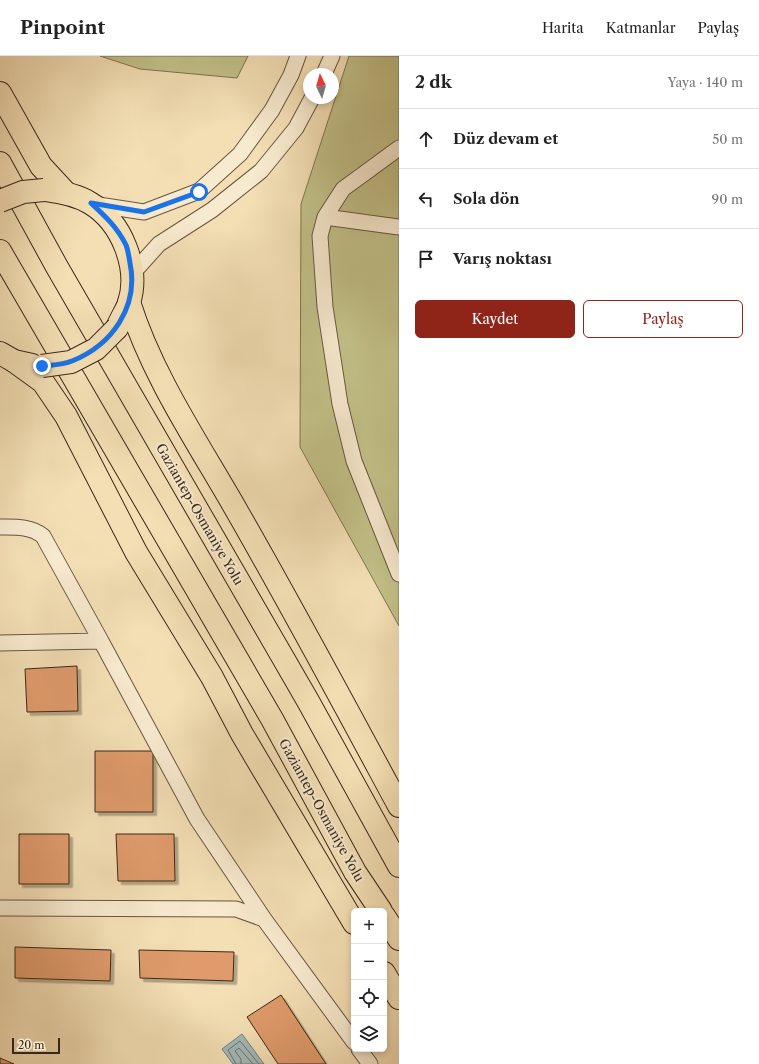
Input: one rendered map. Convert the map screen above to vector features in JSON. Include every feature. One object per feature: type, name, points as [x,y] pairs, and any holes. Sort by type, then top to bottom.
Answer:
[{"type":"main road","points":[[0,93],[54,191]]},
{"type":"main road","name":"Gaziantep-Osmaniye Yolu","points":[[0,163],[58,267],[308,701],[399,866]]},
{"type":"main road","points":[[0,202],[23,192],[54,191],[91,203],[112,222],[126,246],[132,274],[129,302],[117,328],[96,349],[71,362],[42,366],[7,357]]},
{"type":"main road","name":"Gaziantep-Osmaniye Yolu","points":[[0,252],[272,719],[355,872],[379,908]]},
{"type":"main road","points":[[129,302],[138,329],[163,382],[243,521],[399,806]]},
{"type":"main road","points":[[7,357],[43,382],[66,416],[136,552],[212,677],[242,734],[351,918]]},
{"type":"main road","points":[[387,921],[399,939]]},
{"type":"main road","points":[[387,978],[399,998]]},
{"type":"street","points":[[91,203],[144,212],[199,192],[240,154],[272,110],[291,75],[298,56]]},
{"type":"street","points":[[327,68],[332,56]]},
{"type":"street","points":[[132,274],[159,244],[212,210],[261,172],[296,128],[309,104]]},
{"type":"street","points":[[399,148],[343,189],[325,217],[320,236],[325,307],[340,404],[354,461],[399,574]]},
{"type":"street","points":[[325,217],[399,227]]},
{"type":"street","points":[[0,527],[27,528],[36,530],[43,536],[197,818],[264,919],[351,1038]]},
{"type":"street","points":[[0,643],[100,641]]},
{"type":"street","points":[[0,908],[236,909],[264,919]]},
{"type":"street","points":[[361,1052],[370,1064]]},
{"type":"shaded area","points":[[100,56],[248,56],[237,78],[140,69]]},
{"type":"shaded area","points":[[349,56],[399,56],[399,626],[300,447],[301,204],[333,104],[339,104],[339,87]]},
{"type":"water","points":[[242,1034],[264,1064],[233,1064],[222,1049]]},
{"type":"building","points":[[77,666],[78,711],[27,712],[25,669]]},
{"type":"building","points":[[95,751],[153,751],[153,812],[95,812]]},
{"type":"building","points":[[19,834],[69,834],[69,884],[19,884]]},
{"type":"building","points":[[116,834],[174,834],[175,881],[118,881]]},
{"type":"building","points":[[15,947],[111,950],[110,981],[15,978]]},
{"type":"building","points":[[139,950],[234,952],[233,981],[140,978]]},
{"type":"building","points":[[281,995],[326,1064],[278,1064],[247,1017]]},
{"type":"building","points":[[0,1058],[14,1064],[0,1064]]},
{"type":"route","points":[[42,366],[71,362],[96,349],[117,328],[129,302],[132,274],[126,246],[112,222],[91,203],[144,212],[199,192]]}]
